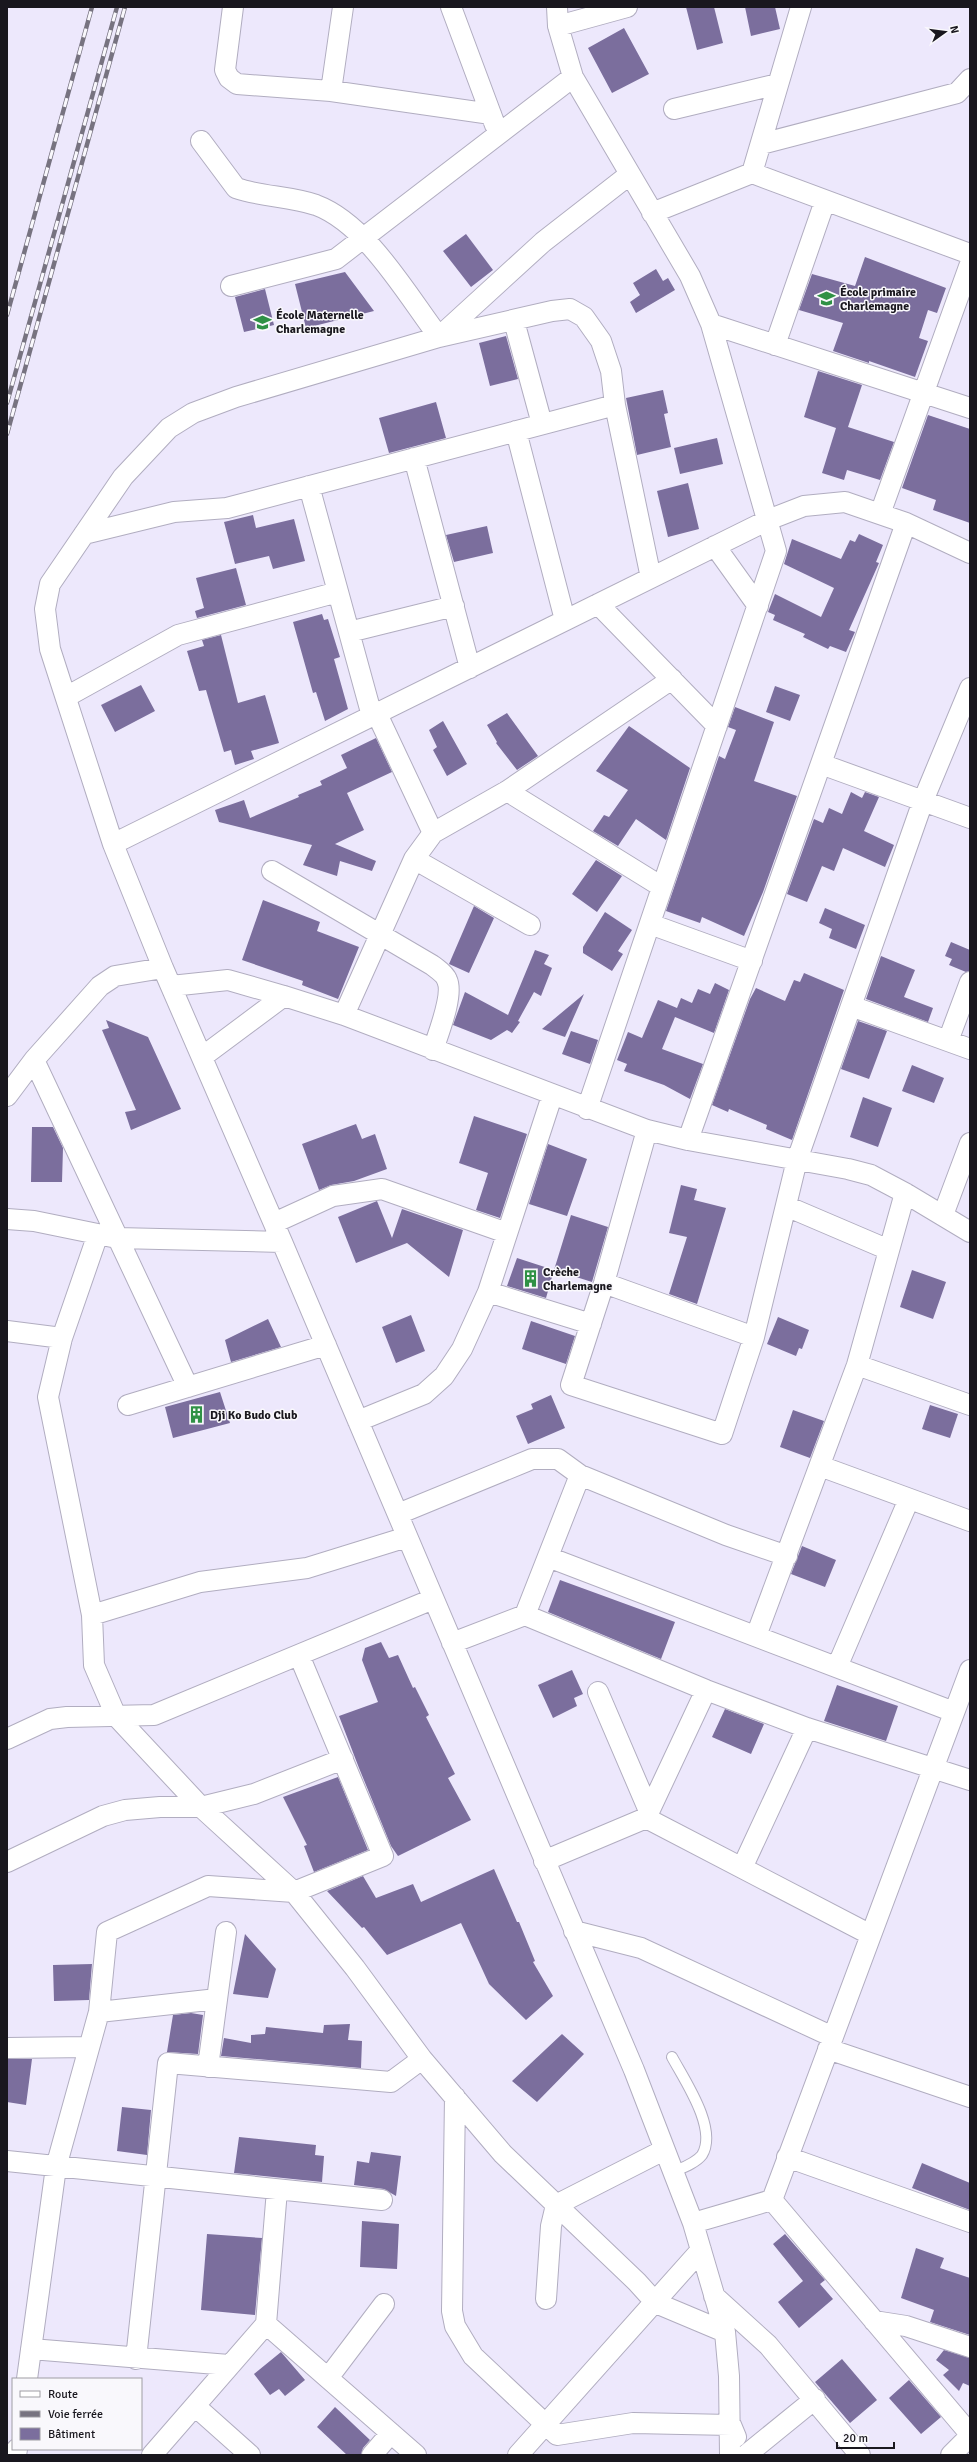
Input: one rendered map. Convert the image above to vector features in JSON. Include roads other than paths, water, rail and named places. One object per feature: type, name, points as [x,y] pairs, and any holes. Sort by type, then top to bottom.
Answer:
[{"type":"street","points":[[233,7],[225,70],[229,78],[237,84],[331,91],[491,114]]},
{"type":"street","points":[[331,91],[343,7]]},
{"type":"street","points":[[450,7],[498,134]]},
{"type":"street","points":[[587,1109],[776,551],[711,324],[690,276],[629,175],[573,77],[557,17],[627,7]]},
{"type":"street","points":[[752,173],[801,7]]},
{"type":"street","points":[[231,286],[336,259],[573,77]]},
{"type":"street","points":[[674,109],[778,84]]},
{"type":"street","points":[[760,144],[966,90]]},
{"type":"street","points":[[201,141],[236,188],[316,206],[340,218],[364,238],[439,337]]},
{"type":"street","points":[[652,213],[752,173],[970,254]]},
{"type":"street","points":[[439,337],[543,242],[629,175]]},
{"type":"street","points":[[775,345],[825,201]]},
{"type":"street","points":[[880,514],[970,264]]},
{"type":"street","points":[[651,578],[615,405],[611,371],[601,341],[584,317],[570,309],[552,311],[514,321],[439,337],[236,397],[193,413],[169,428],[123,477],[50,584],[45,610],[50,649],[113,844],[163,968],[274,1223],[634,2070],[693,2223],[725,2332],[731,2425],[730,2455]]},
{"type":"street","points":[[514,321],[542,424]]},
{"type":"street","points":[[711,324],[970,408]]},
{"type":"street","points":[[84,534],[174,512],[227,508],[615,405]]},
{"type":"street","points":[[516,431],[566,620]]},
{"type":"street","points":[[414,458],[470,668]]},
{"type":"street","points":[[309,486],[349,632],[374,715],[433,833]]},
{"type":"street","points":[[113,844],[768,520],[804,506],[845,502],[906,523],[970,553]]},
{"type":"street","points":[[688,1140],[906,523]]},
{"type":"street","points":[[715,546],[758,606]]},
{"type":"street","points":[[66,697],[178,635],[338,592]]},
{"type":"street","points":[[598,604],[717,726]]},
{"type":"street","points":[[349,632],[454,606]]},
{"type":"street","points":[[344,1015],[414,859],[433,833],[507,791],[672,679]]},
{"type":"street","points":[[646,1130],[604,1283],[571,1385],[722,1434],[754,1337],[797,1160],[923,801],[970,688]]},
{"type":"street","points":[[821,764],[970,818]]},
{"type":"street","points":[[507,791],[662,887]]},
{"type":"street","points":[[414,859],[530,925]]},
{"type":"street","points":[[272,871],[432,965],[448,981],[446,1004],[433,1050]]},
{"type":"street","points":[[650,924],[752,961]]},
{"type":"street","points":[[7,1096],[34,1060],[100,986],[115,976],[138,970],[163,968]]},
{"type":"street","points":[[171,986],[228,980],[344,1015],[552,1096],[646,1130],[688,1140],[848,1169],[871,1176],[905,1193],[970,1232]]},
{"type":"street","points":[[948,1041],[970,982]]},
{"type":"street","points":[[202,1058],[284,996]]},
{"type":"street","points":[[851,1006],[970,1049]]},
{"type":"street","points":[[34,1060],[108,1236],[188,1387]]},
{"type":"street","points":[[358,1421],[424,1394],[444,1376],[462,1349],[488,1292],[552,1096]]},
{"type":"street","points":[[943,1215],[970,1143]]},
{"type":"street","points":[[274,1223],[334,1196],[382,1189],[507,1233]]},
{"type":"street","points":[[756,1636],[857,1365],[905,1193]]},
{"type":"street","points":[[786,1206],[889,1250]]},
{"type":"street","points":[[7,1219],[34,1221],[108,1236],[282,1242]]},
{"type":"street","points":[[108,1236],[62,1338],[48,1397],[92,1615],[94,1665],[116,1716],[201,1807],[294,1892],[355,1968],[422,2059],[503,2154],[637,2282],[656,2303],[725,2332]]},
{"type":"street","points":[[604,1283],[754,1337]]},
{"type":"street","points":[[488,1292],[590,1324]]},
{"type":"street","points":[[7,1331],[62,1338]]},
{"type":"street","points":[[128,1405],[326,1345]]},
{"type":"street","points":[[857,1365],[970,1405]]},
{"type":"street","points":[[398,1514],[532,1459],[558,1458],[580,1475],[726,1535],[787,1556]]},
{"type":"street","points":[[820,1466],[908,1500],[970,1521]]},
{"type":"street","points":[[524,1615],[580,1475]]},
{"type":"street","points":[[837,1667],[908,1500]]},
{"type":"street","points":[[92,1615],[200,1582],[307,1568],[407,1537]]},
{"type":"street","points":[[548,1557],[954,1712]]},
{"type":"street","points":[[7,1739],[50,1719],[154,1715],[433,1599]]},
{"type":"street","points":[[452,1643],[524,1615],[706,1690],[807,1728],[970,1780]]},
{"type":"street","points":[[27,2378],[56,2167],[99,2012],[107,1932],[208,1886],[294,1892],[383,1856],[299,1655]]},
{"type":"street","points":[[772,2200],[970,1670]]},
{"type":"street","points":[[544,1861],[647,1815],[706,1690]]},
{"type":"street","points":[[598,1692],[647,1815],[742,1868],[871,1935]]},
{"type":"street","points":[[742,1868],[807,1728]]},
{"type":"street","points":[[7,1862],[103,1816],[125,1810],[160,1807],[201,1807],[254,1794],[343,1759]]},
{"type":"street","points":[[574,1931],[641,1948],[830,2043],[970,2097]]},
{"type":"street","points":[[208,2067],[226,1932]]},
{"type":"street","points":[[99,2012],[217,1999]]},
{"type":"street","points":[[7,2048],[89,2047]]},
{"type":"street","points":[[136,2359],[168,2063],[391,2082],[422,2059]]},
{"type":"street","points":[[454,2097],[452,2311],[455,2326],[473,2356],[544,2425],[557,2435],[633,2423],[731,2425]]},
{"type":"street","points":[[546,2300],[551,2226],[556,2205],[664,2150]]},
{"type":"street","points":[[788,2157],[970,2222]]},
{"type":"street","points":[[7,2161],[382,2200]]},
{"type":"street","points":[[152,2455],[266,2324],[277,2190]]},
{"type":"street","points":[[693,2223],[772,2200]]},
{"type":"street","points":[[772,2200],[970,2435],[951,2455]]},
{"type":"street","points":[[527,2452],[544,2425],[656,2303],[701,2250]]},
{"type":"street","points":[[714,2296],[768,2346],[815,2399],[860,2455]]},
{"type":"street","points":[[328,2378],[384,2304]]},
{"type":"street","points":[[874,2321],[906,2326],[970,2347]]},
{"type":"street","points":[[266,2324],[416,2455]]},
{"type":"street","points":[[31,2349],[230,2366]]},
{"type":"street","points":[[731,2425],[745,2455],[815,2399]]},
{"type":"street","points":[[195,2406],[250,2455]]},
{"type":"street","points":[[372,2455],[391,2433]]},
{"type":"lane","points":[[672,2057],[694,2097],[707,2132],[707,2142],[701,2156],[673,2172]]},
{"type":"railway","points":[[7,315],[92,7]]},
{"type":"railway","points":[[7,403],[117,7]]},
{"type":"railway","points":[[7,434],[125,7]]},
{"type":"place","name":"École primaire Charlemagne","points":[[827,299]]},
{"type":"place","name":"École Maternelle Charlemagne","points":[[263,322]]},
{"type":"place","name":"Crèche Charlemagne","points":[[530,1279]]},
{"type":"place","name":"Dji Ko Budo Club","points":[[197,1415]]}]
